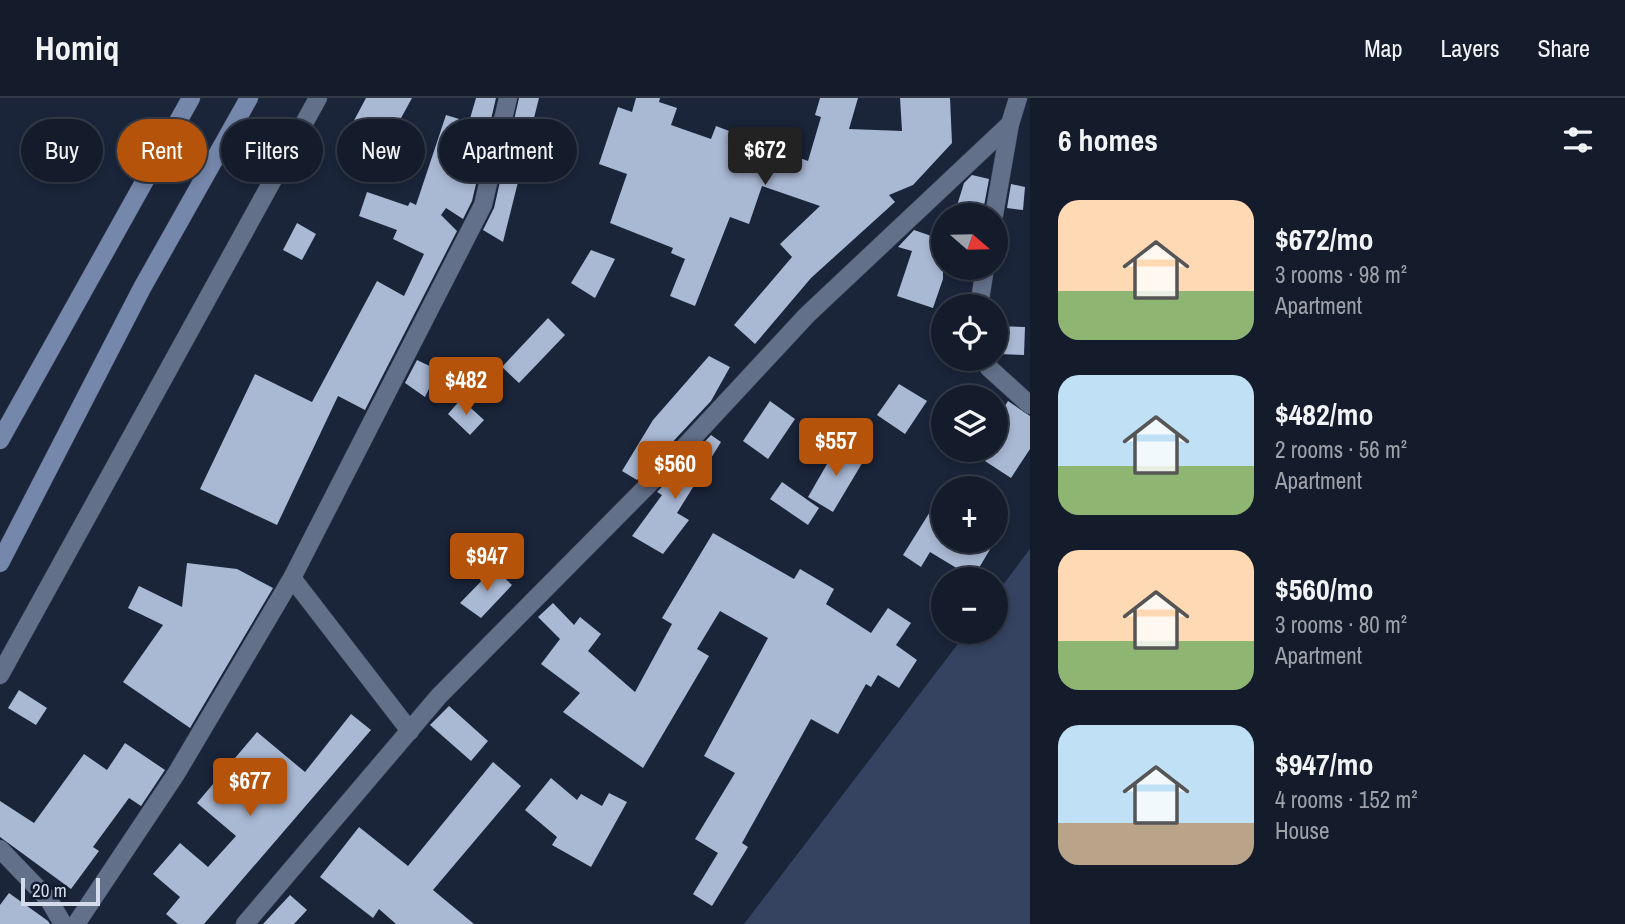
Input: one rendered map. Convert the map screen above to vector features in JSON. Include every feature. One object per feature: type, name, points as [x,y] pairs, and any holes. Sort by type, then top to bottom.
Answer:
[{"type":"main road","points":[[0,440],[191,98]]},
{"type":"main road","points":[[0,563],[142,288],[249,98]]},
{"type":"street","points":[[0,675],[318,98]]},
{"type":"street","points":[[76,924],[176,774],[292,578],[483,205],[508,98]]},
{"type":"street","points":[[996,203],[1010,124],[1018,98]]},
{"type":"street","points":[[245,924],[439,696],[662,471],[807,315],[1010,124]]},
{"type":"street","points":[[992,371],[1030,405]]},
{"type":"street","points":[[292,578],[410,730]]},
{"type":"street","points":[[0,849],[49,900],[63,924]]},
{"type":"shaded area","points":[[1030,549],[1030,924],[744,924],[958,644],[1008,644],[1008,578]]},
{"type":"building","points":[[366,98],[412,98],[401,119],[355,119]]},
{"type":"building","points":[[476,98],[496,98],[491,119],[470,119]]},
{"type":"building","points":[[519,98],[539,98],[534,119],[514,119]]},
{"type":"building","points":[[636,98],[660,98],[659,102],[677,108],[671,125],[711,139],[716,126],[808,161],[821,117],[815,115],[820,98],[858,98],[849,129],[902,131],[900,98],[950,98],[952,143],[913,185],[889,195],[895,202],[811,278],[755,344],[734,325],[792,257],[780,244],[820,206],[762,186],[749,224],[730,217],[695,306],[670,296],[685,259],[671,253],[673,248],[610,223],[627,174],[599,164],[618,107],[632,112]]},
{"type":"building","points":[[439,136],[439,182],[476,182],[472,201],[463,219],[446,208],[441,215],[457,231],[365,410],[338,396],[277,525],[200,489],[255,374],[312,402],[377,281],[404,296],[424,254],[393,239],[397,230],[359,216],[367,192],[408,206],[410,202],[416,205]]},
{"type":"building","points":[[972,175],[989,179],[985,203],[958,203],[964,183]]},
{"type":"building","points":[[500,182],[518,182],[503,242],[483,230],[494,208]]},
{"type":"building","points":[[1011,184],[1025,187],[1023,210],[1008,208]]},
{"type":"building","points":[[297,223],[316,234],[302,260],[283,250]]},
{"type":"building","points":[[914,230],[931,236],[931,280],[943,280],[938,294],[931,294],[931,307],[897,296],[912,251],[898,247]]},
{"type":"building","points":[[591,250],[615,259],[595,298],[571,283]]},
{"type":"building","points":[[548,318],[565,335],[519,383],[502,367]]},
{"type":"building","points":[[1008,326],[1025,327],[1024,355],[1008,354]]},
{"type":"building","points":[[709,356],[730,367],[711,401],[637,480],[622,471],[653,420]]},
{"type":"building","points":[[417,360],[438,370],[425,397],[405,383]]},
{"type":"building","points":[[899,384],[927,401],[905,434],[877,415]]},
{"type":"building","points":[[461,399],[484,420],[470,435],[448,414]]},
{"type":"building","points":[[770,401],[795,419],[768,459],[743,441]]},
{"type":"building","points":[[1008,401],[1030,416],[1030,449],[1011,478],[986,462],[1008,462]]},
{"type":"building","points":[[711,435],[721,442],[677,513],[689,520],[663,554],[632,536],[662,495],[657,492]]},
{"type":"building","points":[[838,445],[864,460],[833,512],[808,497]]},
{"type":"building","points":[[782,482],[819,508],[808,525],[770,499]]},
{"type":"building","points":[[931,510],[931,553],[921,567],[903,555]]},
{"type":"building","points":[[713,533],[794,579],[800,569],[834,589],[826,604],[871,633],[888,608],[911,623],[896,645],[917,660],[899,688],[878,675],[871,687],[866,684],[838,734],[811,719],[742,843],[748,847],[712,906],[693,894],[718,853],[695,839],[735,773],[704,756],[768,638],[720,611],[697,649],[709,656],[643,768],[563,712],[580,693],[541,664],[560,639],[538,617],[553,603],[574,625],[580,617],[601,634],[588,651],[635,692],[672,624],[662,618]]},
{"type":"building","points":[[932,553],[988,553],[980,567],[955,567]]},
{"type":"building","points":[[187,563],[237,569],[273,588],[190,728],[123,682],[163,625],[128,608],[139,586],[182,607]]},
{"type":"building","points":[[494,568],[512,585],[481,618],[460,603]]},
{"type":"building","points":[[19,690],[47,708],[36,725],[8,708]]},
{"type":"building","points":[[449,706],[488,741],[471,761],[430,725]]},
{"type":"building","points":[[351,714],[371,730],[204,924],[178,924],[166,914],[180,897],[153,874],[180,843],[208,867],[236,836],[197,803],[257,732],[305,772]]},
{"type":"building","points":[[125,743],[165,770],[141,806],[129,798],[93,847],[99,851],[71,889],[0,837],[0,801],[34,823],[84,754],[107,770]]},
{"type":"building","points":[[493,762],[521,786],[433,890],[474,924],[396,924],[379,909],[373,918],[320,877],[359,827],[408,866]]},
{"type":"building","points":[[551,778],[577,800],[581,794],[602,806],[609,793],[627,802],[591,867],[552,845],[557,837],[525,810]]},
{"type":"building","points":[[9,893],[50,924],[0,924],[0,905]]},
{"type":"building","points":[[290,895],[307,910],[294,924],[263,924]]}]
